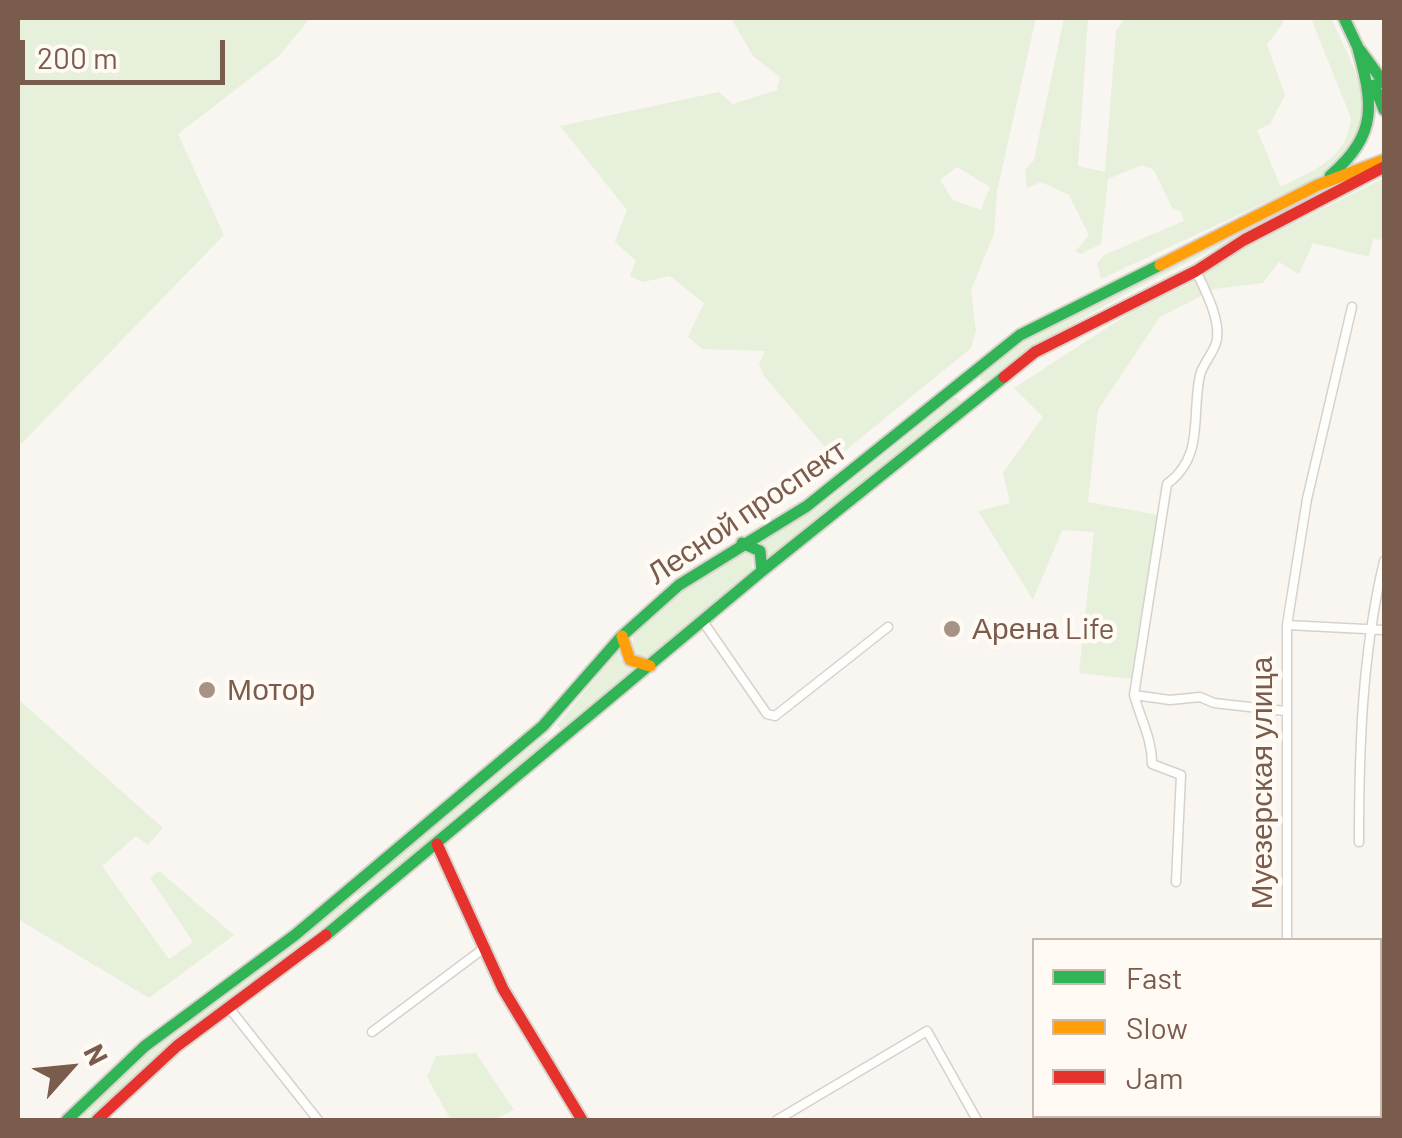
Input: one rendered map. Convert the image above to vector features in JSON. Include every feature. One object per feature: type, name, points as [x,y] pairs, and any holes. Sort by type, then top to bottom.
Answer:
[{"type":"main road","points":[[1344,18],[1384,110]]},
{"type":"main road","points":[[1356,45],[1384,83]]},
{"type":"main road","points":[[1318,185],[1348,162],[1370,126],[1372,105],[1356,45]]},
{"type":"main road","name":"Лесной проспект","points":[[74,1117],[145,1046],[266,957],[543,726],[622,636],[679,585],[807,506],[1020,335],[1062,310],[1318,185],[1384,160]]},
{"type":"main road","name":"Лесной проспект","points":[[97,1120],[157,1063],[363,904],[762,571],[1035,352],[1072,330],[1196,271],[1244,240],[1384,168]]},
{"type":"main road","points":[[971,374],[986,392]]},
{"type":"main road","points":[[954,390],[968,407]]},
{"type":"main road","points":[[742,543],[760,551],[762,571]]},
{"type":"main road","points":[[622,636],[630,660],[650,666]]},
{"type":"main road","points":[[543,726],[554,732],[558,742]]},
{"type":"main road","points":[[436,844],[483,949],[582,1120]]},
{"type":"main road","points":[[349,889],[351,898],[363,904]]},
{"type":"street","points":[[1176,882],[1181,774],[1152,764],[1152,740],[1143,728],[1134,695],[1167,484],[1185,471],[1196,441],[1200,373],[1217,340],[1210,303],[1196,271]]},
{"type":"street","name":"Муезерская улица","points":[[1287,938],[1287,625],[1307,499],[1352,307]]},
{"type":"street","points":[[1359,842],[1358,754],[1368,630],[1384,561]]},
{"type":"street","points":[[704,622],[767,714],[774,716],[787,710],[888,627]]},
{"type":"street","points":[[1287,625],[1384,630]]},
{"type":"street","points":[[1134,695],[1170,700],[1200,697],[1214,703],[1285,711]]},
{"type":"street","points":[[372,1032],[483,949]]},
{"type":"street","points":[[230,1009],[318,1120]]},
{"type":"street","points":[[777,1120],[927,1031],[977,1120]]},
{"type":"green space","points":[[18,18],[310,18],[279,56],[178,134],[224,235],[18,447]]},
{"type":"green space","points":[[731,18],[1036,18],[997,191],[994,234],[971,290],[976,331],[971,348],[835,459],[764,376],[759,364],[765,351],[702,349],[688,337],[704,303],[670,276],[643,282],[630,276],[636,261],[615,242],[627,210],[560,126],[719,92],[733,104],[777,90],[780,77],[753,56]],"holes":[[[957,167],[990,187],[981,210],[953,200],[940,180]]]},
{"type":"green space","points":[[1064,18],[1088,18],[1078,166],[1105,172],[1116,31],[1125,18],[1286,18],[1267,45],[1285,95],[1270,124],[1257,130],[1281,187],[1327,162],[1348,132],[1351,118],[1311,18],[1331,18],[1359,81],[1363,118],[1358,137],[1326,174],[1101,279],[1097,263],[1104,255],[1184,221],[1181,212],[1172,208],[1154,170],[1142,165],[1108,179],[1101,244],[1081,254],[1075,252],[1089,235],[1069,195],[1041,182],[1027,188],[1025,170],[1034,160]]},
{"type":"green space","points":[[1376,165],[1127,294],[985,382],[980,380],[981,374],[1032,334]]},
{"type":"green space","points":[[1384,178],[1384,240],[1373,239],[1369,257],[1313,243],[1299,274],[1279,262],[1263,283],[1214,289],[1160,317],[1098,410],[1088,502],[1158,515],[1131,679],[1079,673],[1094,532],[1062,530],[1033,600],[978,511],[1010,503],[1003,473],[1043,417],[1014,388],[1136,309],[1191,283],[1246,247]]},
{"type":"green space","points":[[955,397],[963,402],[959,407],[770,559],[757,541],[818,508]]},
{"type":"green space","points":[[743,549],[753,554],[752,571],[654,657],[648,660],[633,655],[633,636],[686,587]]},
{"type":"green space","points":[[619,650],[621,660],[634,670],[561,730],[557,725]]},
{"type":"green space","points":[[18,699],[163,828],[148,845],[136,836],[102,866],[169,959],[193,942],[150,878],[159,871],[234,935],[149,998],[18,919]]},
{"type":"green space","points":[[542,738],[547,738],[548,744],[472,802],[416,853],[357,896],[359,888]]},
{"type":"green space","points":[[347,897],[352,905],[159,1053],[89,1120],[82,1120],[82,1114],[145,1056]]},
{"type":"green space","points":[[476,1053],[514,1110],[493,1120],[451,1120],[427,1077],[436,1056]]},
{"type":"traffic: fast","points":[[1344,18],[1360,52]]},
{"type":"traffic: fast","points":[[1330,176],[1357,146],[1368,117],[1366,84],[1357,45]]},
{"type":"traffic: fast","points":[[1360,50],[1384,83]]},
{"type":"traffic: fast","points":[[1374,85],[1384,110]]},
{"type":"traffic: fast","points":[[67,1120],[145,1046],[295,935],[543,726],[622,636],[679,585],[807,506],[1020,335],[1160,265]]},
{"type":"traffic: fast","points":[[326,935],[762,571],[1004,377]]},
{"type":"traffic: fast","points":[[742,543],[760,551],[762,571]]},
{"type":"traffic: fast","points":[[1337,1118],[1350,1120]]},
{"type":"traffic: slow","points":[[1160,265],[1318,185],[1384,160]]},
{"type":"traffic: slow","points":[[622,636],[630,660],[650,666]]},
{"type":"traffic: jam","points":[[1004,377],[1035,352],[1196,271],[1244,240],[1384,167]]},
{"type":"traffic: jam","points":[[437,844],[503,989],[582,1120]]},
{"type":"traffic: jam","points":[[97,1120],[177,1046],[326,935]]},
{"type":"place","name":"Арена Life","points":[[952,629]]},
{"type":"place","name":"Мотор","points":[[207,690]]}]
